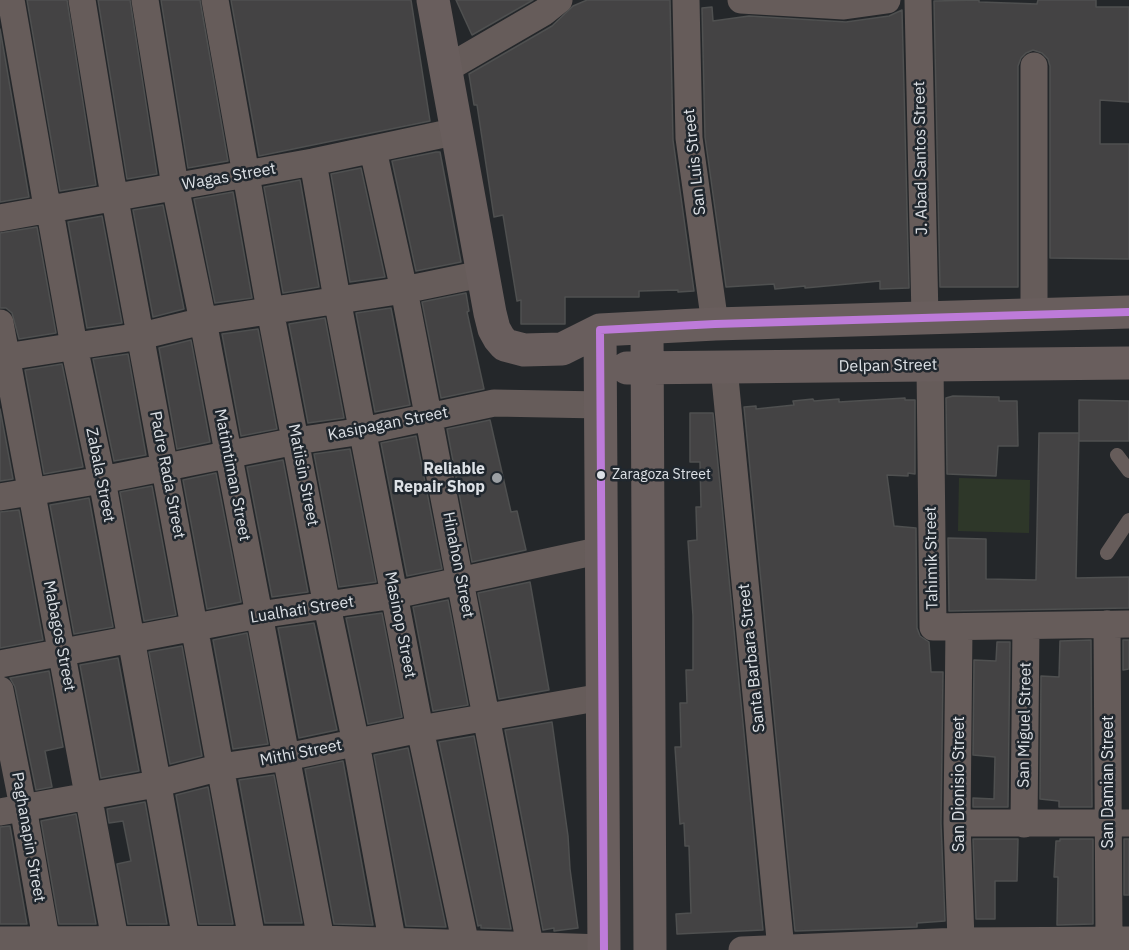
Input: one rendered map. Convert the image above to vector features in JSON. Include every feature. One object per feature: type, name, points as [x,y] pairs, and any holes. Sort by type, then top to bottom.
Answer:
[{"type":"street","name":"Zabala Street","points":[[11,0],[48,209],[102,480],[187,944]]},
{"type":"street","name":"Padre Rada Street","points":[[82,0],[115,198],[253,944]]},
{"type":"street","name":"Matimtiman Street","points":[[145,0],[175,186],[287,757],[321,944]]},
{"type":"street","name":"Matiisin Street","points":[[215,0],[270,310],[327,606],[357,743],[393,946]]},
{"type":"street","points":[[434,0],[494,329],[505,345],[524,350],[562,349],[600,330],[715,324],[1129,312]]},
{"type":"street","points":[[446,69],[544,12],[559,0]]},
{"type":"street","name":"San Luis Street","points":[[686,0],[689,138],[715,324]]},
{"type":"street","points":[[741,0],[844,3],[887,0]]},
{"type":"street","name":"J. Abad Santos Street","points":[[918,0],[925,317]]},
{"type":"street","points":[[1034,66],[1034,314]]},
{"type":"street","name":"Wagas Street","points":[[0,218],[313,162],[458,131]]},
{"type":"street","name":"Hinahon Street","points":[[373,150],[404,290],[530,945]]},
{"type":"street","name":"Masinop Street","points":[[313,162],[337,299],[420,729],[466,947]]},
{"type":"street","points":[[3,357],[141,336],[203,321],[404,290],[483,275]]},
{"type":"street","name":"Mabagos Street","points":[[0,323],[3,357],[32,491],[77,724],[87,796],[116,945]]},
{"type":"street","points":[[647,328],[650,950]]},
{"type":"street","points":[[0,940],[47,945],[321,944],[466,947],[530,945],[604,949],[600,330]]},
{"type":"street","points":[[562,349],[601,369],[648,368]]},
{"type":"street","name":"Delpan Street","points":[[648,368],[1129,363]]},
{"type":"street","name":"Tahimik Street","points":[[930,366],[946,627],[1118,624]]},
{"type":"street","name":"Santa Barbara Street","points":[[724,368],[781,949]]},
{"type":"street","name":"Kasipagan Street","points":[[0,497],[102,480],[296,441],[363,431],[494,403],[601,405]]},
{"type":"street","name":"Lualhati Street","points":[[0,664],[259,615],[395,595],[602,550]]},
{"type":"street","name":"San Damian Street","points":[[1118,624],[1119,940]]},
{"type":"street","name":"San Miguel Street","points":[[1024,824],[1026,626]]},
{"type":"street","name":"San Dionisio Street","points":[[946,627],[961,941]]},
{"type":"street","name":"Paghanapin Street","points":[[0,690],[12,809],[47,945]]},
{"type":"street","name":"Mithi Street","points":[[12,809],[156,784],[221,767],[287,757],[420,729],[602,697]]},
{"type":"street","points":[[957,823],[1118,823]]},
{"type":"street","points":[[742,950],[961,941],[1119,940]]},
{"type":"lane","points":[[1117,455],[1129,471]]},
{"type":"lane","points":[[1107,553],[1129,520]]},
{"type":"green space","points":[[959,478],[1030,480],[1029,533],[958,531]]},
{"type":"building","points":[[27,0],[67,0],[96,185],[60,191]]},
{"type":"building","points":[[98,0],[130,0],[157,174],[127,179]]},
{"type":"building","points":[[161,0],[200,0],[228,161],[188,168]]},
{"type":"building","points":[[231,0],[411,0],[430,121],[259,156]]},
{"type":"building","points":[[456,0],[533,0],[472,35]]},
{"type":"building","points":[[587,0],[670,0],[673,140],[694,291],[639,291],[639,297],[565,297],[565,324],[521,324],[521,300],[517,301],[503,215],[494,217],[477,105],[474,105],[469,74],[552,26],[573,6]]},
{"type":"building","points":[[979,0],[979,2],[1037,4],[1038,0],[1096,0],[1096,7],[1129,7],[1129,102],[1100,100],[1100,144],[1129,144],[1129,259],[1050,258],[1050,66],[1048,59],[1042,53],[1033,50],[1021,58],[1018,66],[1018,287],[940,287],[934,1]]},
{"type":"building","points":[[712,7],[713,21],[749,16],[846,22],[889,16],[902,10],[909,288],[880,289],[880,281],[805,288],[805,286],[775,289],[774,284],[726,287],[705,137],[702,8]]},
{"type":"building","points":[[0,29],[29,197],[0,202]]},
{"type":"building","points":[[440,152],[461,262],[416,271],[392,161]]},
{"type":"building","points":[[361,168],[385,277],[350,282],[331,174]]},
{"type":"building","points":[[300,180],[319,287],[283,293],[264,187]]},
{"type":"building","points":[[233,192],[252,298],[215,303],[194,199]]},
{"type":"building","points":[[163,205],[184,309],[153,317],[133,210]]},
{"type":"building","points":[[102,216],[122,323],[87,328],[68,222]]},
{"type":"building","points":[[37,227],[56,333],[19,339],[12,313],[6,308],[0,308],[0,233]]},
{"type":"building","points":[[466,293],[469,311],[467,312],[484,389],[441,398],[422,302]]},
{"type":"building","points":[[391,308],[410,405],[375,412],[356,313]]},
{"type":"building","points":[[325,318],[344,418],[308,423],[289,324]]},
{"type":"building","points":[[258,329],[277,429],[241,436],[222,334]]},
{"type":"building","points":[[191,340],[210,442],[177,449],[159,348]]},
{"type":"building","points":[[128,354],[146,455],[114,461],[93,359]]},
{"type":"building","points":[[62,364],[83,467],[44,474],[25,370]]},
{"type":"building","points":[[953,396],[999,397],[999,401],[1017,401],[1018,446],[998,446],[996,476],[947,474],[946,398]]},
{"type":"building","points":[[905,398],[905,400],[915,400],[915,474],[887,475],[894,526],[916,528],[917,628],[920,636],[929,642],[931,672],[943,672],[941,823],[945,921],[917,923],[917,927],[795,931],[744,407],[756,406],[756,409],[794,405],[793,401],[813,399],[814,401],[839,399],[839,402]]},
{"type":"building","points":[[1079,400],[1129,401],[1129,441],[1079,441]]},
{"type":"building","points":[[0,409],[13,479],[0,481]]},
{"type":"building","points":[[690,413],[713,413],[763,930],[677,934],[676,914],[691,913],[689,846],[685,846],[684,823],[680,824],[675,747],[681,747],[680,703],[687,703],[686,670],[693,670],[693,616],[688,541],[697,540],[696,507],[701,507],[700,462],[690,462]]},
{"type":"building","points":[[490,420],[511,512],[517,511],[526,550],[472,562],[447,429]]},
{"type":"building","points":[[1039,433],[1079,433],[1076,578],[1129,577],[1129,608],[949,611],[948,538],[986,539],[986,579],[1036,580]]},
{"type":"building","points":[[416,436],[442,569],[407,576],[381,443]]},
{"type":"building","points":[[350,449],[376,582],[339,587],[314,454]]},
{"type":"building","points":[[283,460],[308,592],[272,597],[247,467]]},
{"type":"building","points":[[216,473],[241,602],[207,609],[183,480]]},
{"type":"building","points":[[152,486],[176,615],[144,621],[120,492]]},
{"type":"building","points":[[89,498],[113,627],[74,634],[50,505]]},
{"type":"building","points":[[19,510],[43,640],[0,648],[0,512]]},
{"type":"building","points":[[530,582],[549,690],[499,699],[478,593]]},
{"type":"building","points":[[448,600],[468,705],[433,711],[413,607]]},
{"type":"building","points":[[382,613],[402,717],[368,724],[346,618]]},
{"type":"building","points":[[314,623],[337,730],[299,738],[278,628]]},
{"type":"building","points":[[247,633],[268,744],[233,749],[213,640]]},
{"type":"building","points":[[1091,640],[1092,807],[1059,807],[1059,801],[1040,799],[1041,676],[1059,677],[1060,641]]},
{"type":"building","points":[[1123,640],[1129,640],[1129,669],[1123,670]]},
{"type":"building","points":[[997,642],[1010,642],[1008,807],[973,807],[973,798],[994,799],[995,757],[973,755],[974,660],[996,661]]},
{"type":"building","points":[[182,646],[202,756],[170,764],[149,652]]},
{"type":"building","points":[[118,658],[139,771],[101,778],[80,665]]},
{"type":"building","points":[[49,671],[63,747],[45,751],[52,787],[36,790],[15,687],[10,678]]},
{"type":"building","points":[[552,722],[578,928],[554,931],[554,928],[543,930],[505,730]]},
{"type":"building","points":[[474,736],[511,929],[478,926],[439,742]]},
{"type":"building","points":[[408,748],[446,927],[406,926],[374,755]]},
{"type":"building","points":[[343,761],[373,925],[334,924],[305,769]]},
{"type":"building","points":[[274,775],[302,923],[265,923],[239,780]]},
{"type":"building","points":[[208,787],[233,924],[199,924],[176,795]]},
{"type":"building","points":[[145,802],[167,924],[128,924],[117,864],[131,861],[123,821],[109,823],[107,809]]},
{"type":"building","points":[[76,814],[96,924],[59,924],[41,821]]},
{"type":"building","points":[[10,826],[27,924],[0,924],[0,827]]},
{"type":"building","points":[[973,839],[1018,839],[1017,881],[995,881],[995,919],[976,919]]},
{"type":"building","points":[[1093,839],[1093,924],[1057,925],[1058,877],[1054,877],[1056,841]]},
{"type":"building","points":[[1124,839],[1129,839],[1129,895],[1124,895]]},
{"type":"transit line","points":[[604,950],[600,330],[715,324],[1129,312]]},
{"type":"place","name":"Zaragoza Street","points":[[601,475]]},
{"type":"place","name":"Reliable Repair Shop","points":[[497,478]]}]
